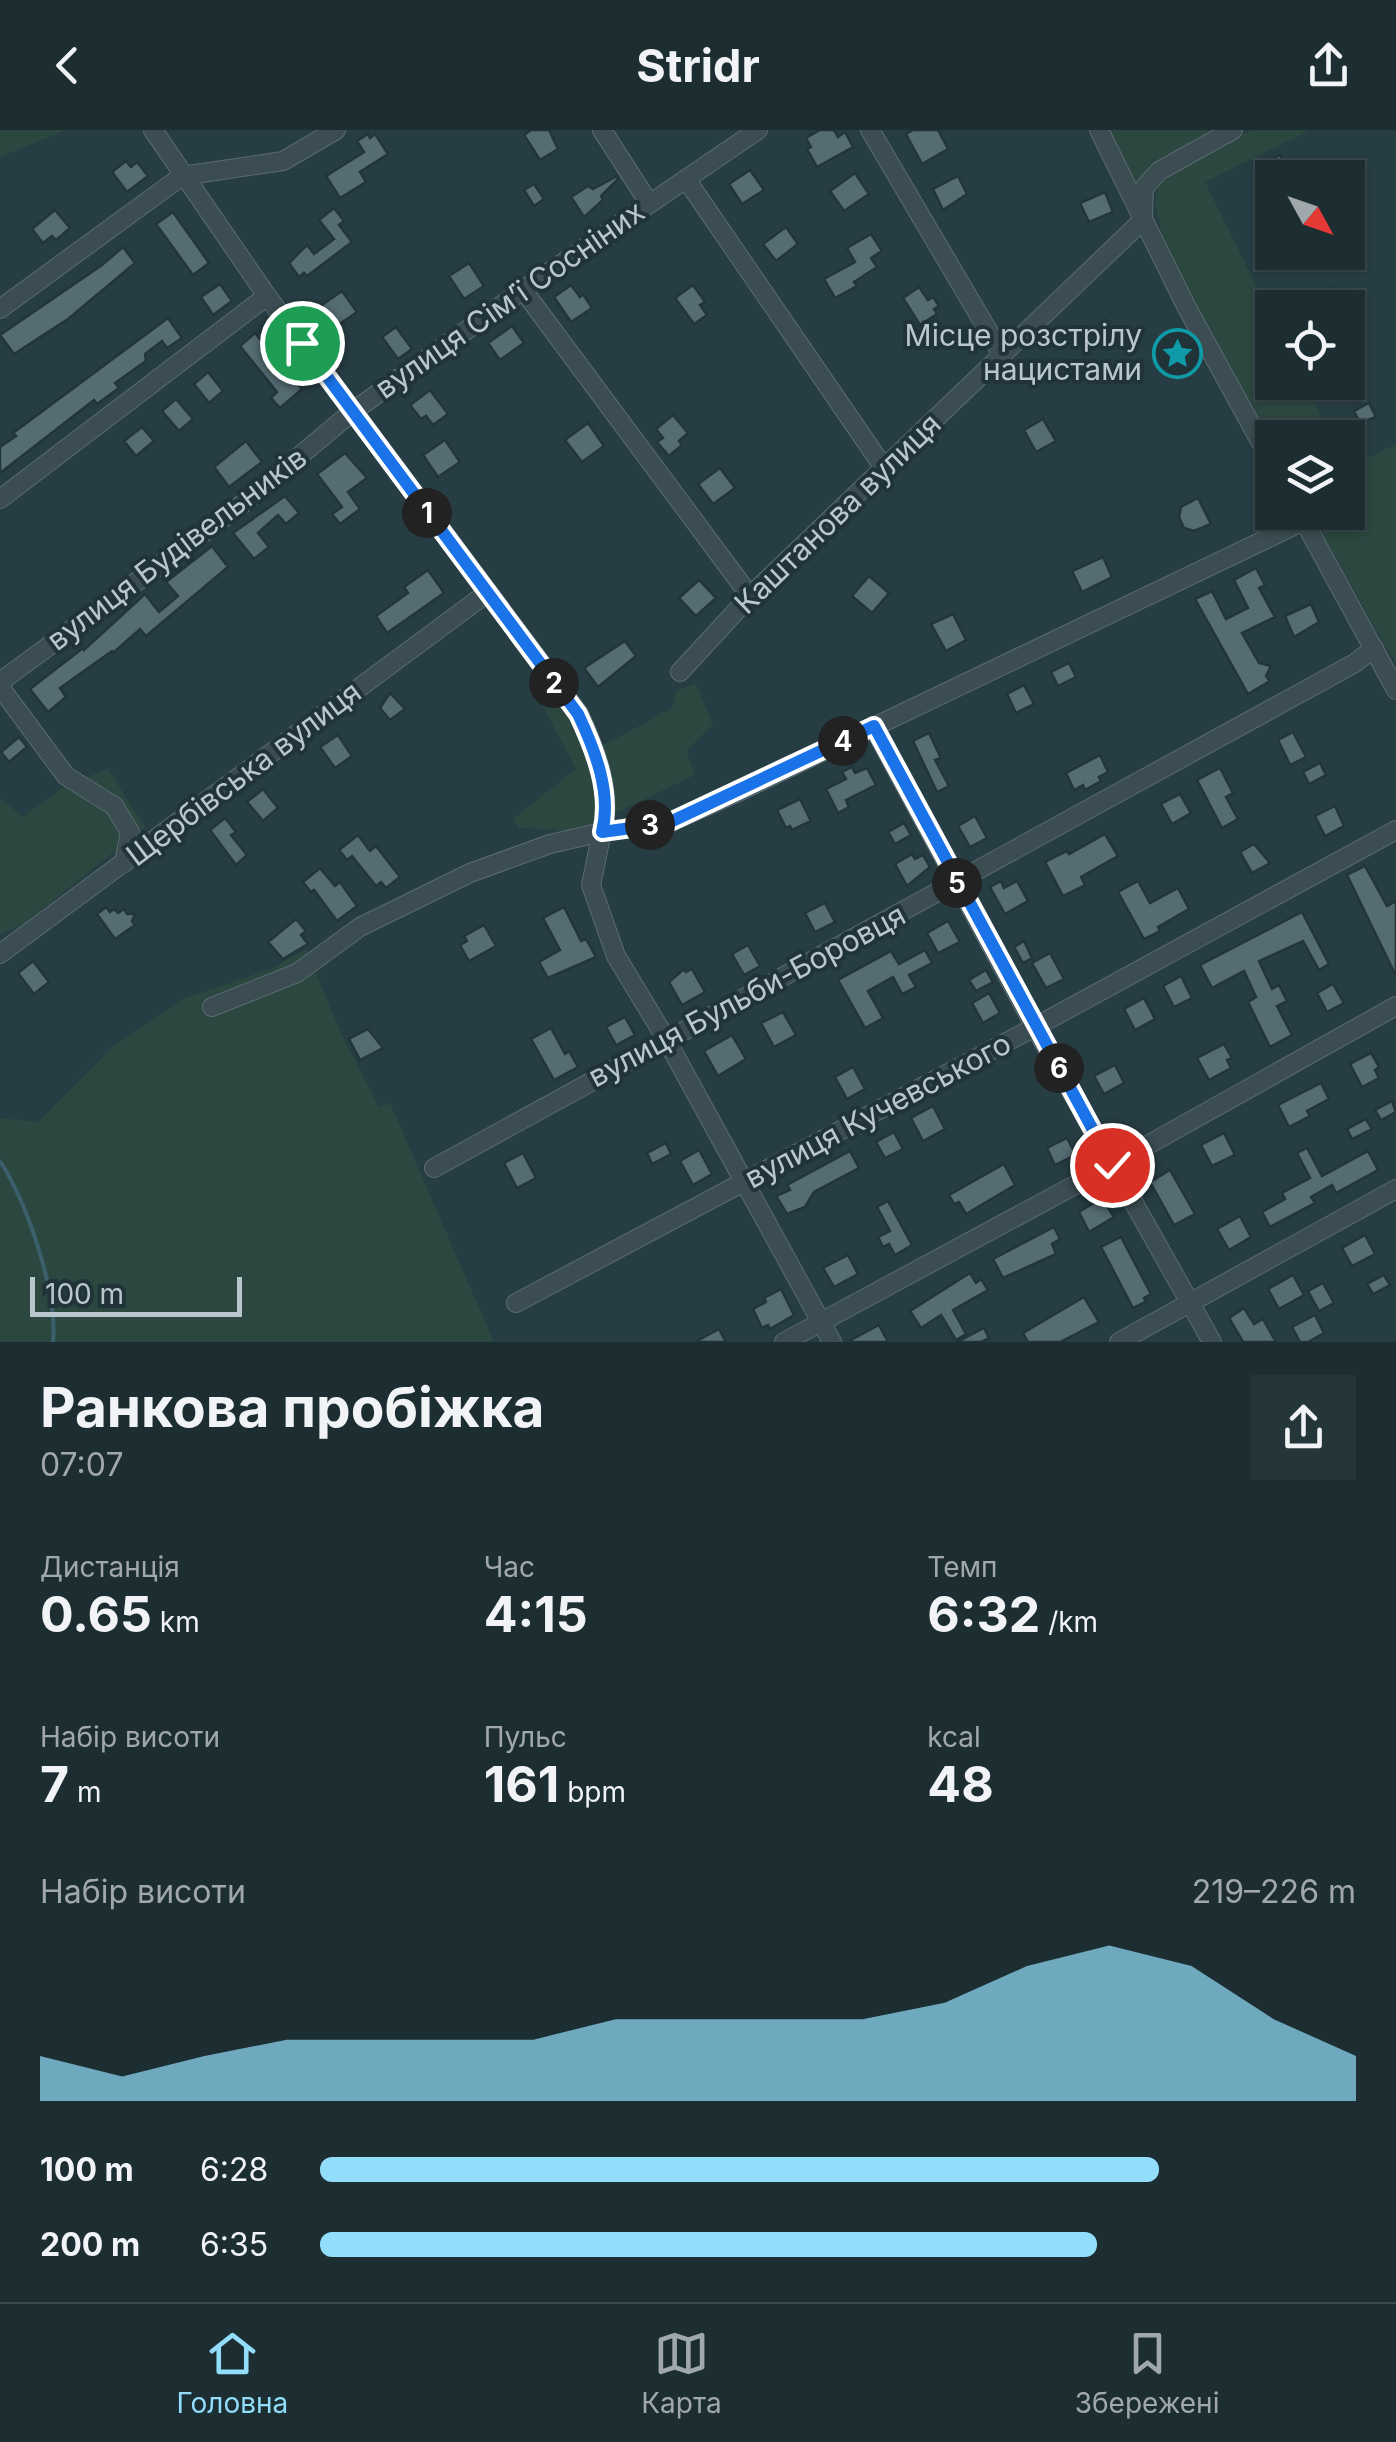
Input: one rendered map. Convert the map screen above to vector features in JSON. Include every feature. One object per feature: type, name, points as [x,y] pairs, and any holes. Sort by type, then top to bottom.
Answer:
[{"type":"street","points":[[153,130],[352,412]]},
{"type":"street","points":[[0,309],[182,176],[283,161],[336,130]]},
{"type":"street","points":[[602,130],[648,203]]},
{"type":"street","name":"вулиця Сім’ї Сосніних","points":[[487,593],[352,412],[522,290],[758,130]]},
{"type":"street","points":[[870,130],[1003,356]]},
{"type":"street","points":[[1099,130],[1142,221],[1255,431]]},
{"type":"street","points":[[1142,221],[1144,188],[1159,172],[1233,130]]},
{"type":"street","points":[[686,179],[884,468]]},
{"type":"street","name":"Каштанова вулиця","points":[[680,672],[750,596],[1142,221]]},
{"type":"street","points":[[522,290],[750,596]]},
{"type":"street","points":[[0,500],[267,296]]},
{"type":"street","name":"вулиця Будівельників","points":[[0,684],[240,506],[352,412]]},
{"type":"street","points":[[212,1008],[297,973],[360,927],[460,878],[550,844],[668,823],[1274,530]]},
{"type":"street","points":[[1308,530],[1396,690]]},
{"type":"street","points":[[487,593],[578,714],[601,778],[606,811],[591,885],[616,956],[666,1039],[832,1342]]},
{"type":"street","name":"Щербівська вулиця","points":[[0,954],[487,593]]},
{"type":"street","name":"вулиця Бульби-Боровця","points":[[434,1168],[957,883],[1338,672],[1374,648]]},
{"type":"street","points":[[0,684],[66,776],[114,806],[130,832],[124,863]]},
{"type":"street","points":[[874,726],[1212,1342]]},
{"type":"street","name":"вулиця Кучевського","points":[[516,1303],[1036,1027],[1396,830]]},
{"type":"street","points":[[784,1342],[1396,1006]]},
{"type":"street","points":[[1119,1342],[1396,1189]]},
{"type":"green space","points":[[0,130],[66,130],[0,157]]},
{"type":"green space","points":[[1100,130],[1211,130],[1127,187]]},
{"type":"green space","points":[[1252,130],[1310,130],[1205,182],[1258,290],[1255,290],[1255,400],[1314,400],[1324,420],[1259,420],[1165,250],[1155,202],[1160,180],[1189,159]]},
{"type":"green space","points":[[1396,444],[1396,665],[1321,530],[1365,530],[1365,460]]},
{"type":"green space","points":[[696,684],[713,724],[686,751],[695,775],[578,831],[519,828],[513,819],[576,769],[543,706],[559,702],[570,714],[586,751],[673,707],[676,691]]},
{"type":"green space","points":[[108,769],[145,827],[25,923],[0,935],[0,798],[23,817],[65,786]]},
{"type":"green space","points":[[306,949],[342,1035],[379,1107],[390,1103],[494,1342],[0,1342],[0,1118],[38,1122],[113,1046],[181,1000],[275,967]]},
{"type":"building","points":[[531,130],[549,130],[558,149],[540,160],[524,135]]},
{"type":"building","points":[[820,130],[834,130],[838,137],[845,132],[853,147],[817,167],[806,138]]},
{"type":"building","points":[[913,130],[938,130],[948,149],[922,164],[906,134]]},
{"type":"building","points":[[368,134],[370,138],[375,134],[388,154],[360,172],[366,182],[340,198],[326,176],[364,152],[357,141]]},
{"type":"building","points":[[126,161],[131,167],[137,162],[148,176],[127,192],[112,172]]},
{"type":"building","points":[[750,170],[764,190],[742,204],[729,184]]},
{"type":"building","points":[[855,173],[869,194],[844,211],[830,191]]},
{"type":"building","points":[[617,176],[601,196],[603,200],[584,217],[571,197]]},
{"type":"building","points":[[958,176],[967,194],[943,210],[933,189]]},
{"type":"building","points":[[534,184],[544,199],[534,206],[524,190]]},
{"type":"building","points":[[1105,192],[1113,212],[1089,222],[1080,203]]},
{"type":"building","points":[[334,208],[344,221],[339,225],[352,242],[307,276],[304,273],[299,277],[289,263],[307,245],[314,254],[334,239],[319,220]]},
{"type":"building","points":[[55,210],[70,228],[56,240],[52,236],[43,243],[32,229]]},
{"type":"building","points":[[173,212],[209,263],[193,275],[156,224]]},
{"type":"building","points":[[786,227],[798,244],[776,261],[763,244]]},
{"type":"building","points":[[871,234],[882,251],[871,258],[877,267],[854,282],[857,286],[835,298],[824,279],[855,262],[847,248]]},
{"type":"building","points":[[123,247],[135,263],[68,319],[14,354],[0,335]]},
{"type":"building","points":[[469,263],[484,286],[464,299],[449,276]]},
{"type":"building","points":[[220,284],[232,301],[213,315],[201,297]]},
{"type":"building","points":[[571,285],[592,308],[571,322],[554,297]]},
{"type":"building","points":[[693,285],[705,302],[700,305],[707,315],[694,324],[675,298]]},
{"type":"building","points":[[919,287],[928,300],[933,297],[939,306],[934,309],[937,314],[920,325],[903,298]]},
{"type":"building","points":[[342,291],[357,312],[334,328],[319,307]]},
{"type":"building","points":[[168,318],[182,338],[167,348],[162,341],[145,354],[146,361],[115,383],[119,388],[97,404],[94,400],[0,473],[0,447],[16,436],[13,433]]},
{"type":"building","points":[[512,326],[524,343],[500,360],[488,343]]},
{"type":"building","points":[[396,327],[412,349],[398,359],[382,337]]},
{"type":"building","points":[[255,333],[302,389],[280,408],[271,398],[277,392],[240,346]]},
{"type":"building","points":[[208,372],[223,391],[209,403],[194,384]]},
{"type":"building","points":[[430,390],[448,414],[433,425],[426,416],[421,419],[410,405]]},
{"type":"building","points":[[176,399],[193,419],[179,431],[162,411]]},
{"type":"building","points":[[1369,403],[1376,417],[1358,420],[1354,411]]},
{"type":"building","points":[[673,415],[688,433],[679,441],[682,445],[669,456],[657,442],[663,438],[656,429]]},
{"type":"building","points":[[1043,419],[1056,441],[1036,452],[1024,430]]},
{"type":"building","points":[[588,423],[604,446],[582,462],[565,440]]},
{"type":"building","points":[[142,427],[154,441],[136,456],[124,441]]},
{"type":"building","points":[[445,440],[460,462],[438,477],[423,455]]},
{"type":"building","points":[[246,441],[262,462],[229,487],[214,467]]},
{"type":"building","points":[[345,453],[367,478],[348,492],[360,509],[340,524],[332,514],[342,507],[317,474]]},
{"type":"building","points":[[720,468],[735,488],[713,504],[698,484]]},
{"type":"building","points":[[285,496],[299,513],[286,524],[278,515],[258,533],[269,547],[254,559],[233,533]]},
{"type":"building","points":[[1198,498],[1211,524],[1194,531],[1184,528],[1179,517],[1181,507]]},
{"type":"building","points":[[212,546],[228,567],[146,636],[140,629],[113,653],[60,688],[66,697],[48,712],[30,689],[84,650],[145,594],[159,612],[178,596],[166,582]]},
{"type":"building","points":[[1103,557],[1112,577],[1082,592],[1072,571]]},
{"type":"building","points":[[1256,568],[1265,585],[1259,588],[1275,617],[1242,633],[1259,663],[1271,666],[1266,676],[1270,681],[1248,694],[1195,599],[1212,591],[1226,619],[1248,608],[1234,580]]},
{"type":"building","points":[[428,570],[444,593],[387,633],[376,616],[408,593],[404,587]]},
{"type":"building","points":[[869,576],[889,593],[872,613],[852,596]]},
{"type":"building","points":[[699,580],[716,598],[696,616],[679,598]]},
{"type":"building","points":[[1311,604],[1319,622],[1294,637],[1285,616]]},
{"type":"building","points":[[953,614],[966,640],[946,651],[931,624]]},
{"type":"building","points":[[625,641],[636,656],[598,687],[584,668]]},
{"type":"building","points":[[1069,663],[1076,677],[1058,686],[1051,672]]},
{"type":"building","points":[[1024,685],[1034,704],[1016,713],[1007,694]]},
{"type":"building","points":[[390,693],[405,709],[390,720],[380,708]]},
{"type":"building","points":[[1293,732],[1306,757],[1290,765],[1278,740]]},
{"type":"building","points":[[929,733],[941,758],[935,760],[949,786],[937,792],[913,741]]},
{"type":"building","points":[[338,735],[352,756],[335,768],[320,747]]},
{"type":"building","points":[[19,737],[27,747],[9,762],[1,752]]},
{"type":"building","points":[[1100,755],[1108,772],[1085,790],[1083,785],[1074,790],[1066,773]]},
{"type":"building","points":[[1320,763],[1326,775],[1309,784],[1303,772]]},
{"type":"building","points":[[852,767],[855,773],[867,768],[876,785],[846,800],[849,807],[838,813],[826,789],[846,779],[842,772]]},
{"type":"building","points":[[1220,768],[1233,793],[1226,797],[1238,819],[1222,828],[1197,780]]},
{"type":"building","points":[[263,789],[278,808],[263,821],[247,802]]},
{"type":"building","points":[[1180,794],[1191,813],[1172,824],[1161,804]]},
{"type":"building","points":[[800,799],[811,821],[792,830],[790,826],[786,828],[777,810]]},
{"type":"building","points":[[1335,806],[1344,826],[1325,836],[1315,816]]},
{"type":"building","points":[[975,816],[987,838],[970,847],[958,826]]},
{"type":"building","points":[[225,818],[236,832],[231,835],[247,855],[236,865],[210,830]]},
{"type":"building","points":[[904,823],[911,835],[895,844],[888,832]]},
{"type":"building","points":[[1105,834],[1118,856],[1081,877],[1085,885],[1063,896],[1045,862]]},
{"type":"building","points":[[358,835],[370,851],[376,846],[400,877],[386,888],[381,882],[376,886],[352,856],[347,860],[339,850]]},
{"type":"building","points":[[1254,844],[1270,863],[1252,873],[1240,852]]},
{"type":"building","points":[[912,854],[915,859],[923,855],[930,867],[907,886],[895,864]]},
{"type":"building","points":[[1365,866],[1387,906],[1396,901],[1396,976],[1347,875]]},
{"type":"building","points":[[320,868],[335,886],[340,882],[357,906],[337,921],[314,890],[311,892],[303,882]]},
{"type":"building","points":[[1001,881],[1004,888],[1017,881],[1028,901],[1005,914],[990,887]]},
{"type":"building","points":[[1138,881],[1150,903],[1178,888],[1189,909],[1144,939],[1118,892]]},
{"type":"building","points":[[825,903],[835,922],[815,932],[805,913]]},
{"type":"building","points":[[106,907],[110,912],[124,909],[127,914],[135,914],[135,925],[115,939],[97,914]]},
{"type":"building","points":[[564,907],[581,941],[586,939],[596,957],[548,978],[539,962],[560,950],[543,918]]},
{"type":"building","points":[[1302,912],[1329,964],[1319,970],[1303,941],[1259,961],[1272,989],[1279,985],[1287,1001],[1277,1006],[1292,1035],[1270,1047],[1248,1002],[1256,997],[1244,971],[1212,988],[1200,965]]},
{"type":"building","points":[[296,919],[306,931],[301,935],[308,944],[283,959],[268,942]]},
{"type":"building","points":[[948,921],[960,942],[938,953],[927,933]]},
{"type":"building","points":[[484,925],[496,946],[469,961],[460,945],[467,941],[464,936]]},
{"type":"building","points":[[1024,941],[1032,958],[1023,963],[1014,947]]},
{"type":"building","points":[[748,945],[760,966],[744,975],[732,954]]},
{"type":"building","points":[[925,950],[932,963],[909,975],[916,987],[902,994],[893,977],[868,991],[883,1018],[865,1028],[838,980],[891,951],[899,964]]},
{"type":"building","points":[[1050,953],[1064,979],[1046,988],[1032,963]]},
{"type":"building","points":[[33,961],[49,982],[34,994],[18,973]]},
{"type":"building","points":[[684,969],[692,969],[705,992],[682,1005],[669,982]]},
{"type":"building","points":[[986,970],[993,982],[976,991],[969,980]]},
{"type":"building","points":[[1181,976],[1192,998],[1174,1007],[1163,986]]},
{"type":"building","points":[[1333,984],[1344,1003],[1327,1012],[1317,993]]},
{"type":"building","points":[[989,993],[1000,1013],[983,1023],[972,1003]]},
{"type":"building","points":[[1144,998],[1155,1019],[1135,1030],[1124,1009]]},
{"type":"building","points":[[783,1012],[796,1035],[774,1047],[761,1023]]},
{"type":"building","points":[[625,1017],[635,1035],[616,1045],[606,1027]]},
{"type":"building","points":[[551,1028],[565,1054],[569,1051],[578,1067],[554,1080],[531,1039]]},
{"type":"building","points":[[368,1029],[383,1048],[360,1060],[349,1039]]},
{"type":"building","points":[[732,1035],[746,1059],[718,1076],[704,1051]]},
{"type":"building","points":[[1224,1044],[1232,1058],[1227,1060],[1231,1068],[1209,1080],[1197,1058]]},
{"type":"building","points":[[1371,1053],[1379,1067],[1375,1070],[1379,1078],[1362,1087],[1350,1064]]},
{"type":"building","points":[[1115,1065],[1124,1083],[1104,1094],[1094,1076]]},
{"type":"building","points":[[853,1067],[865,1089],[847,1099],[835,1077]]},
{"type":"building","points":[[1321,1083],[1329,1099],[1307,1111],[1310,1116],[1289,1127],[1278,1105]]},
{"type":"building","points":[[1392,1101],[1396,1112],[1381,1120],[1375,1110]]},
{"type":"building","points":[[933,1106],[945,1129],[923,1141],[911,1118]]},
{"type":"building","points":[[1366,1119],[1372,1129],[1352,1139],[1347,1129]]},
{"type":"building","points":[[894,1132],[903,1149],[885,1158],[876,1142]]},
{"type":"building","points":[[1224,1133],[1235,1155],[1212,1166],[1201,1145]]},
{"type":"building","points":[[1067,1138],[1076,1155],[1055,1165],[1047,1148]]},
{"type":"building","points":[[666,1143],[671,1154],[652,1164],[647,1153]]},
{"type":"building","points":[[1307,1148],[1322,1176],[1368,1151],[1378,1170],[1336,1193],[1332,1185],[1311,1197],[1315,1203],[1270,1227],[1262,1212],[1285,1199],[1282,1193],[1310,1178],[1297,1153]]},
{"type":"building","points":[[699,1150],[712,1174],[693,1185],[680,1161]]},
{"type":"building","points":[[850,1151],[859,1168],[814,1192],[805,1207],[787,1214],[776,1196],[790,1190],[787,1185]]},
{"type":"building","points":[[523,1153],[536,1178],[517,1188],[504,1163]]},
{"type":"building","points":[[1004,1164],[1015,1185],[966,1214],[959,1202],[954,1204],[949,1195]]},
{"type":"building","points":[[1170,1170],[1195,1214],[1174,1225],[1150,1182]]},
{"type":"building","points":[[1102,1198],[1114,1217],[1089,1232],[1079,1212]]},
{"type":"building","points":[[888,1201],[912,1245],[895,1255],[889,1244],[883,1247],[878,1237],[890,1231],[877,1207]]},
{"type":"building","points":[[1240,1216],[1251,1237],[1229,1250],[1217,1229]]},
{"type":"building","points":[[1054,1227],[1060,1239],[1052,1244],[1056,1254],[1003,1278],[993,1259]]},
{"type":"building","points":[[1365,1235],[1375,1254],[1352,1266],[1342,1248]]},
{"type":"building","points":[[1121,1237],[1151,1294],[1144,1298],[1146,1302],[1133,1308],[1101,1247]]},
{"type":"building","points":[[848,1255],[858,1274],[834,1287],[823,1268]]},
{"type":"building","points":[[970,1273],[976,1283],[981,1279],[988,1290],[953,1310],[966,1334],[956,1340],[941,1315],[921,1328],[910,1311]]},
{"type":"building","points":[[1293,1275],[1304,1295],[1279,1309],[1268,1289]]},
{"type":"building","points":[[1384,1275],[1390,1285],[1373,1294],[1367,1284]]},
{"type":"building","points":[[1323,1283],[1334,1303],[1319,1311],[1308,1291]]},
{"type":"building","points":[[781,1289],[794,1315],[770,1329],[768,1325],[762,1328],[753,1309]]},
{"type":"building","points":[[1084,1297],[1099,1322],[1060,1342],[1028,1342],[1023,1333]]},
{"type":"building","points":[[1244,1308],[1254,1324],[1263,1319],[1276,1342],[1243,1342],[1229,1318]]},
{"type":"building","points":[[1315,1315],[1324,1333],[1300,1342],[1292,1327]]},
{"type":"building","points":[[879,1325],[888,1342],[847,1342]]},
{"type":"building","points":[[984,1328],[989,1338],[957,1342]]},
{"type":"building","points":[[719,1329],[726,1342],[695,1342]]},
{"type":"waterway","points":[[0,1161],[20,1200],[46,1274],[53,1342]]},
{"type":"place","name":"Місце розстрілу нацистами","points":[[1177,353]]},
{"type":"route","points":[[302,343],[578,714],[601,778],[606,811],[602,832],[668,823],[874,726],[1112,1165]]}]
